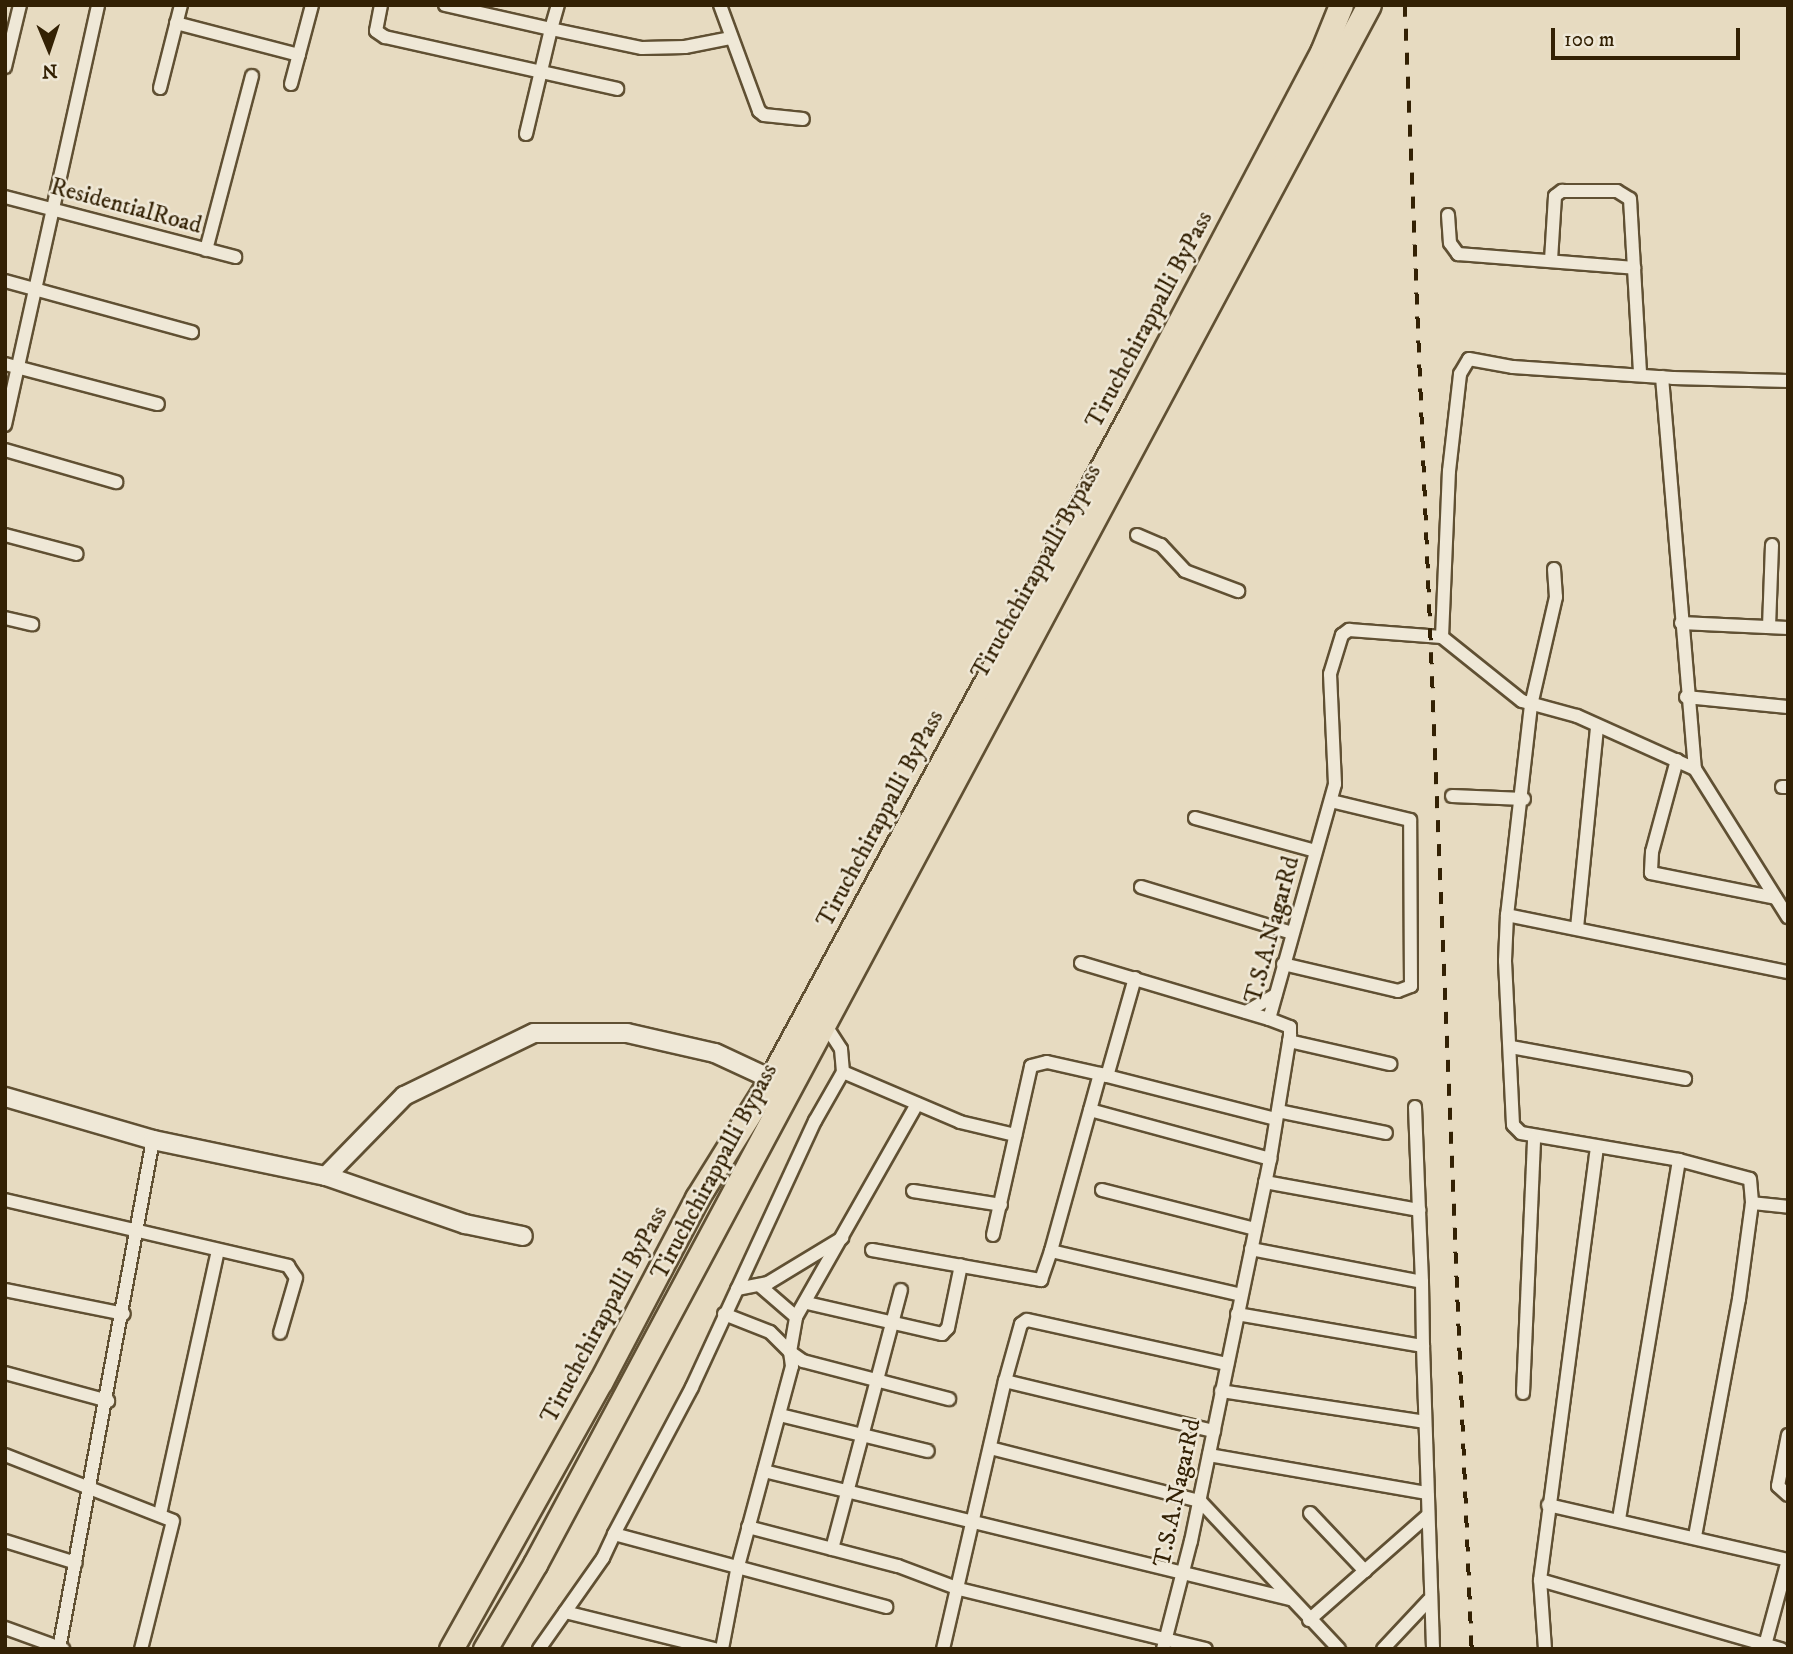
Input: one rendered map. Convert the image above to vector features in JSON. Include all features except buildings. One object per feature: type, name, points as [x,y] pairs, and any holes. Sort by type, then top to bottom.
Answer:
[{"type":"highway","name":"Tiruchchirappalli ByPass","points":[[451,1649],[601,1381],[697,1198],[771,1079],[1138,401],[1322,52],[1341,5]]},
{"type":"highway","name":"Tiruchchirappalli Bypass","points":[[485,1649],[535,1564],[1155,410],[1363,15]]},
{"type":"highway","points":[[697,1198],[712,1185],[766,1103],[784,1098]]},
{"type":"street","points":[[5,67],[9,34],[20,5]]},
{"type":"street","points":[[6,418],[11,366],[34,288],[98,5]]},
{"type":"street","points":[[160,88],[181,5]]},
{"type":"street","points":[[291,84],[312,5]]},
{"type":"street","points":[[381,5],[376,25],[380,35],[617,89]]},
{"type":"street","points":[[445,5],[642,48],[685,47],[732,38]]},
{"type":"street","points":[[526,134],[558,5]]},
{"type":"street","points":[[720,5],[759,111],[764,116],[803,119]]},
{"type":"street","points":[[176,23],[299,55]]},
{"type":"street","points":[[206,250],[252,76]]},
{"type":"street","points":[[1551,260],[1555,196],[1562,191],[1617,191],[1630,199],[1640,375]]},
{"type":"street","name":"ResidentialRoad","points":[[5,197],[235,257]]},
{"type":"street","points":[[1448,215],[1450,243],[1458,254],[1634,268]]},
{"type":"street","points":[[5,281],[192,332]]},
{"type":"street","points":[[1695,769],[1597,726],[1531,705],[1442,637],[1448,471],[1460,374],[1469,359],[1513,367],[1662,377],[1788,381]]},
{"type":"street","points":[[11,366],[158,404]]},
{"type":"street","points":[[1662,377],[1686,697],[1695,769],[1788,917]]},
{"type":"street","points":[[5,450],[116,482]]},
{"type":"street","points":[[5,535],[77,554]]},
{"type":"street","points":[[1137,535],[1161,545],[1185,571],[1238,591]]},
{"type":"street","points":[[1769,627],[1772,545]]},
{"type":"street","points":[[1554,569],[1556,597],[1531,705],[1524,799],[1507,915],[1505,961],[1513,1125],[1516,1131],[1534,1136],[1679,1160],[1743,1174],[1753,1185],[1739,1299],[1695,1536]]},
{"type":"street","points":[[5,618],[32,624]]},
{"type":"street","points":[[1681,623],[1788,628]]},
{"type":"street","name":"T.S.A.NagarRd","points":[[1164,1644],[1200,1500],[1270,1159],[1290,1027],[1269,1019],[1335,784],[1330,674],[1342,635],[1349,630],[1442,637]]},
{"type":"street","points":[[1686,697],[1788,707]]},
{"type":"street","points":[[1577,928],[1597,726]]},
{"type":"street","points":[[1677,760],[1651,852],[1651,873],[1776,898]]},
{"type":"street","points":[[1452,796],[1524,799]]},
{"type":"street","points":[[1283,964],[1398,991],[1410,986],[1410,820],[1331,801]]},
{"type":"street","points":[[1195,818],[1316,851]]},
{"type":"street","points":[[1141,887],[1292,933]]},
{"type":"street","points":[[1507,915],[1788,972]]},
{"type":"street","points":[[1081,963],[1269,1019]]},
{"type":"street","name":"Tiruchchirappalli Bypass","points":[[771,1079],[788,1073],[832,990],[848,977]]},
{"type":"street","points":[[872,1250],[1041,1280],[1090,1110],[1135,978]]},
{"type":"street","points":[[1246,1012],[1276,995]]},
{"type":"street","points":[[539,1649],[614,1534],[692,1387],[724,1314],[843,1072],[841,1049],[824,1023]]},
{"type":"street","points":[[326,1176],[404,1096],[534,1033],[627,1033],[715,1053],[771,1079]]},
{"type":"street","points":[[1289,1041],[1390,1064]]},
{"type":"street","points":[[1511,1047],[1685,1079]]},
{"type":"street","points":[[993,1235],[1031,1066],[1047,1062],[1277,1115],[1386,1133]]},
{"type":"street","points":[[843,1072],[960,1122],[1015,1135]]},
{"type":"street","points":[[5,1097],[153,1140],[326,1176],[465,1224],[523,1236]]},
{"type":"street","points":[[722,1649],[737,1570],[792,1366],[790,1352],[796,1317],[807,1303],[917,1104]]},
{"type":"street","points":[[1415,1107],[1429,1600],[1433,1649]]},
{"type":"street","points":[[1090,1110],[1270,1159]]},
{"type":"street","points":[[1523,1393],[1534,1136]]},
{"type":"street","points":[[5,1628],[60,1648],[124,1314],[153,1140]]},
{"type":"street","points":[[1545,1649],[1540,1580],[1597,1147]]},
{"type":"street","points":[[1619,1519],[1679,1160]]},
{"type":"street","points":[[1265,1182],[1419,1210]]},
{"type":"street","points":[[1102,1190],[1255,1228]]},
{"type":"street","points":[[913,1191],[1001,1205]]},
{"type":"street","points":[[5,1200],[138,1234],[288,1266],[294,1272],[280,1333]]},
{"type":"street","points":[[1752,1203],[1788,1207]]},
{"type":"street","points":[[737,1289],[759,1285],[843,1237]]},
{"type":"street","points":[[1251,1249],[1422,1282]]},
{"type":"street","points":[[160,1514],[218,1250]]},
{"type":"street","points":[[1051,1251],[1241,1295]]},
{"type":"street","points":[[807,1303],[942,1334],[948,1328],[961,1265]]},
{"type":"street","points":[[759,1285],[796,1317]]},
{"type":"street","points":[[5,1290],[124,1314]]},
{"type":"street","points":[[832,1549],[849,1491],[874,1381],[901,1290]]},
{"type":"street","points":[[724,1314],[770,1332],[803,1361],[949,1399]]},
{"type":"street","points":[[1237,1314],[1423,1346]]},
{"type":"street","points":[[943,1649],[959,1589],[970,1521],[1021,1324],[1027,1320],[1227,1364]]},
{"type":"street","points":[[5,1373],[108,1401]]},
{"type":"street","points":[[1005,1381],[1213,1431]]},
{"type":"street","points":[[1222,1391],[1425,1422]]},
{"type":"street","points":[[780,1415],[928,1451]]},
{"type":"street","points":[[1788,1435],[1778,1486],[1788,1495]]},
{"type":"street","points":[[990,1448],[1200,1500],[1309,1620],[1339,1649]]},
{"type":"street","points":[[5,1455],[160,1514],[174,1526],[141,1649]]},
{"type":"street","points":[[1209,1455],[1426,1493]]},
{"type":"street","points":[[764,1471],[1290,1599]]},
{"type":"street","points":[[1548,1505],[1695,1536],[1788,1560],[1786,1575],[1764,1646]]},
{"type":"street","points":[[1310,1513],[1365,1571]]},
{"type":"street","points":[[1309,1620],[1427,1516]]},
{"type":"street","points":[[748,1527],[832,1549],[959,1589],[1164,1644],[1206,1649]]},
{"type":"street","points":[[614,1534],[737,1570],[886,1607]]},
{"type":"street","points":[[5,1541],[76,1563]]},
{"type":"street","points":[[1540,1580],[1781,1649]]},
{"type":"street","points":[[1383,1649],[1429,1600]]},
{"type":"street","points":[[565,1612],[715,1649]]},
{"type":"railway","points":[[1405,5],[1472,1649]]}]
